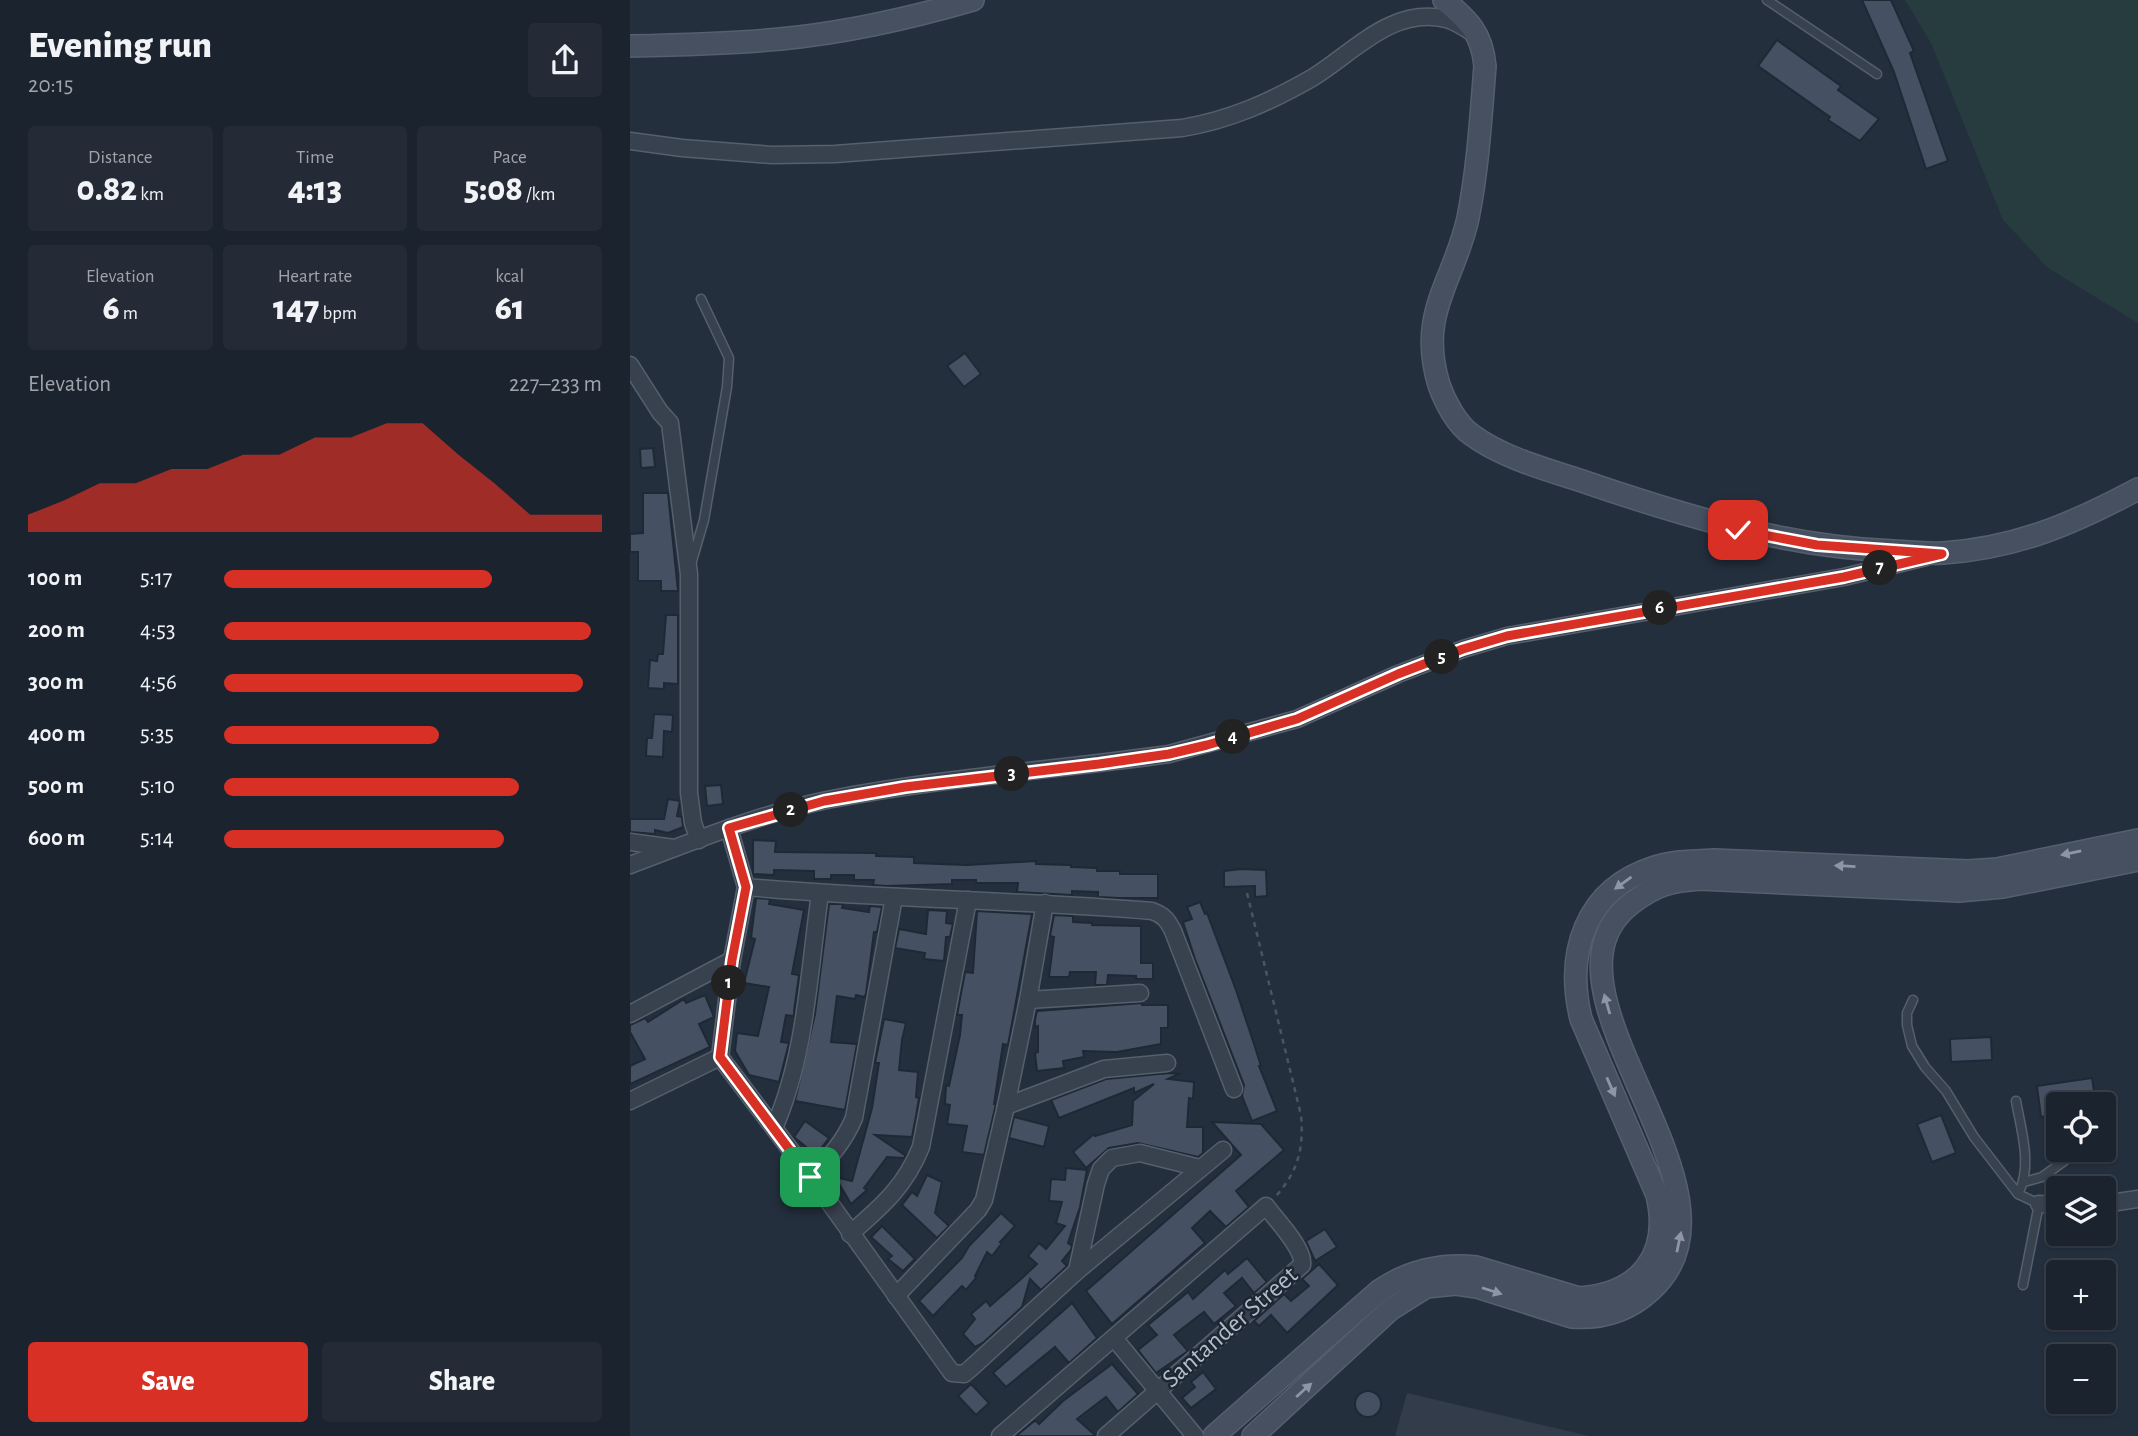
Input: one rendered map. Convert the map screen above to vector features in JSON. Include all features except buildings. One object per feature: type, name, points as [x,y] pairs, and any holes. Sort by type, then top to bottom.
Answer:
[{"type":"street","points":[[630,46],[782,39],[846,30],[974,0]]},
{"type":"street","points":[[1444,0],[1462,15],[1478,35],[1485,66],[1473,191],[1467,220],[1436,307],[1432,332],[1440,387],[1458,421],[1470,434],[1519,458],[1642,502],[1738,530],[1817,545],[1942,554]]},
{"type":"street","points":[[630,142],[772,155],[846,153],[1182,128],[1224,120],[1252,110],[1314,76],[1369,36],[1388,26],[1411,20],[1437,18],[1449,20],[1478,35]]},
{"type":"street","points":[[630,365],[670,423],[689,574],[689,793],[692,823],[699,840]]},
{"type":"street","points":[[630,865],[729,828],[824,801],[905,787],[1169,754],[1297,719],[1398,674],[1463,649],[1507,636],[1642,610],[1832,579],[1942,554],[2035,537],[2083,517],[2138,489]]},
{"type":"street","points":[[729,828],[746,887],[732,960],[720,1057],[948,1369],[958,1375],[970,1369],[1077,1271],[1223,1150]]},
{"type":"street","points":[[1214,1436],[1394,1280],[1438,1267],[1459,1265],[1476,1267],[1580,1298],[1595,1297],[1626,1287],[1647,1268],[1657,1249],[1662,1215],[1657,1195],[1581,1019],[1574,975],[1587,920],[1606,897],[1629,878],[1654,867],[1679,861],[1713,860],[1944,871],[1997,869],[2138,840]]},
{"type":"street","points":[[630,842],[677,848]]},
{"type":"street","points":[[1253,1436],[1391,1309],[1426,1287],[1440,1284],[1477,1287],[1572,1317],[1586,1318],[1620,1311],[1642,1298],[1667,1274],[1677,1252],[1681,1232],[1681,1209],[1676,1186],[1613,1024],[1604,996],[1601,974],[1606,941],[1614,922],[1624,909],[1647,892],[1665,883],[1700,879],[1959,891],[2003,887],[2138,860]]},
{"type":"street","points":[[746,887],[820,894],[1045,903],[1152,911],[1168,920],[1234,1089]]},
{"type":"street","points":[[774,1128],[781,1113],[799,1046],[820,894]]},
{"type":"street","points":[[810,1177],[831,1157],[846,1137],[854,1118],[894,897]]},
{"type":"street","points":[[850,1234],[901,1185],[912,1169],[921,1147],[968,900]]},
{"type":"street","points":[[896,1296],[978,1210],[988,1186],[1028,1000],[1045,903]]},
{"type":"street","points":[[630,1014],[732,960]]},
{"type":"street","points":[[1028,1000],[1140,993]]},
{"type":"street","points":[[630,1101],[720,1057]]},
{"type":"street","points":[[1006,1106],[1104,1069],[1167,1063]]},
{"type":"street","points":[[1077,1271],[1096,1184],[1101,1169],[1112,1158],[1140,1153],[1200,1168]]},
{"type":"street","points":[[2116,1202],[2138,1199]]},
{"type":"street","points":[[2039,1204],[2046,1204]]},
{"type":"street","points":[[1000,1436],[1266,1206]]},
{"type":"street","name":"Santander Street","points":[[1106,1436],[1302,1265],[1300,1251],[1266,1206]]},
{"type":"street","points":[[1335,1331],[1352,1347]]},
{"type":"street","points":[[1114,1338],[1195,1436]]},
{"type":"lane","points":[[1767,0],[1877,74]]},
{"type":"lane","points":[[689,574],[704,520],[729,358],[701,299]]},
{"type":"lane","points":[[1913,1000],[1907,1025],[1912,1046],[1924,1067],[1946,1091],[1974,1137],[2018,1194],[2039,1204],[2023,1285]]},
{"type":"lane","points":[[2016,1101],[2025,1156],[2024,1182],[2018,1194]]},
{"type":"lane","points":[[2024,1182],[2042,1177],[2063,1162]]},
{"type":"path","points":[[1247,892],[1297,1090],[1302,1126],[1297,1168],[1266,1206]]},
{"type":"shaded area","points":[[1407,1393],[1589,1436],[1395,1436]]},
{"type":"green space","points":[[1905,0],[2138,0],[2138,323],[2048,268],[2003,220],[1931,43]]},
{"type":"route","points":[[810,1177],[720,1057],[732,960],[746,887],[729,828],[824,801],[905,787],[1169,754],[1297,719],[1398,674],[1463,649],[1507,636],[1642,610],[1748,595],[1844,577],[1942,554],[1817,545],[1738,530]]}]
